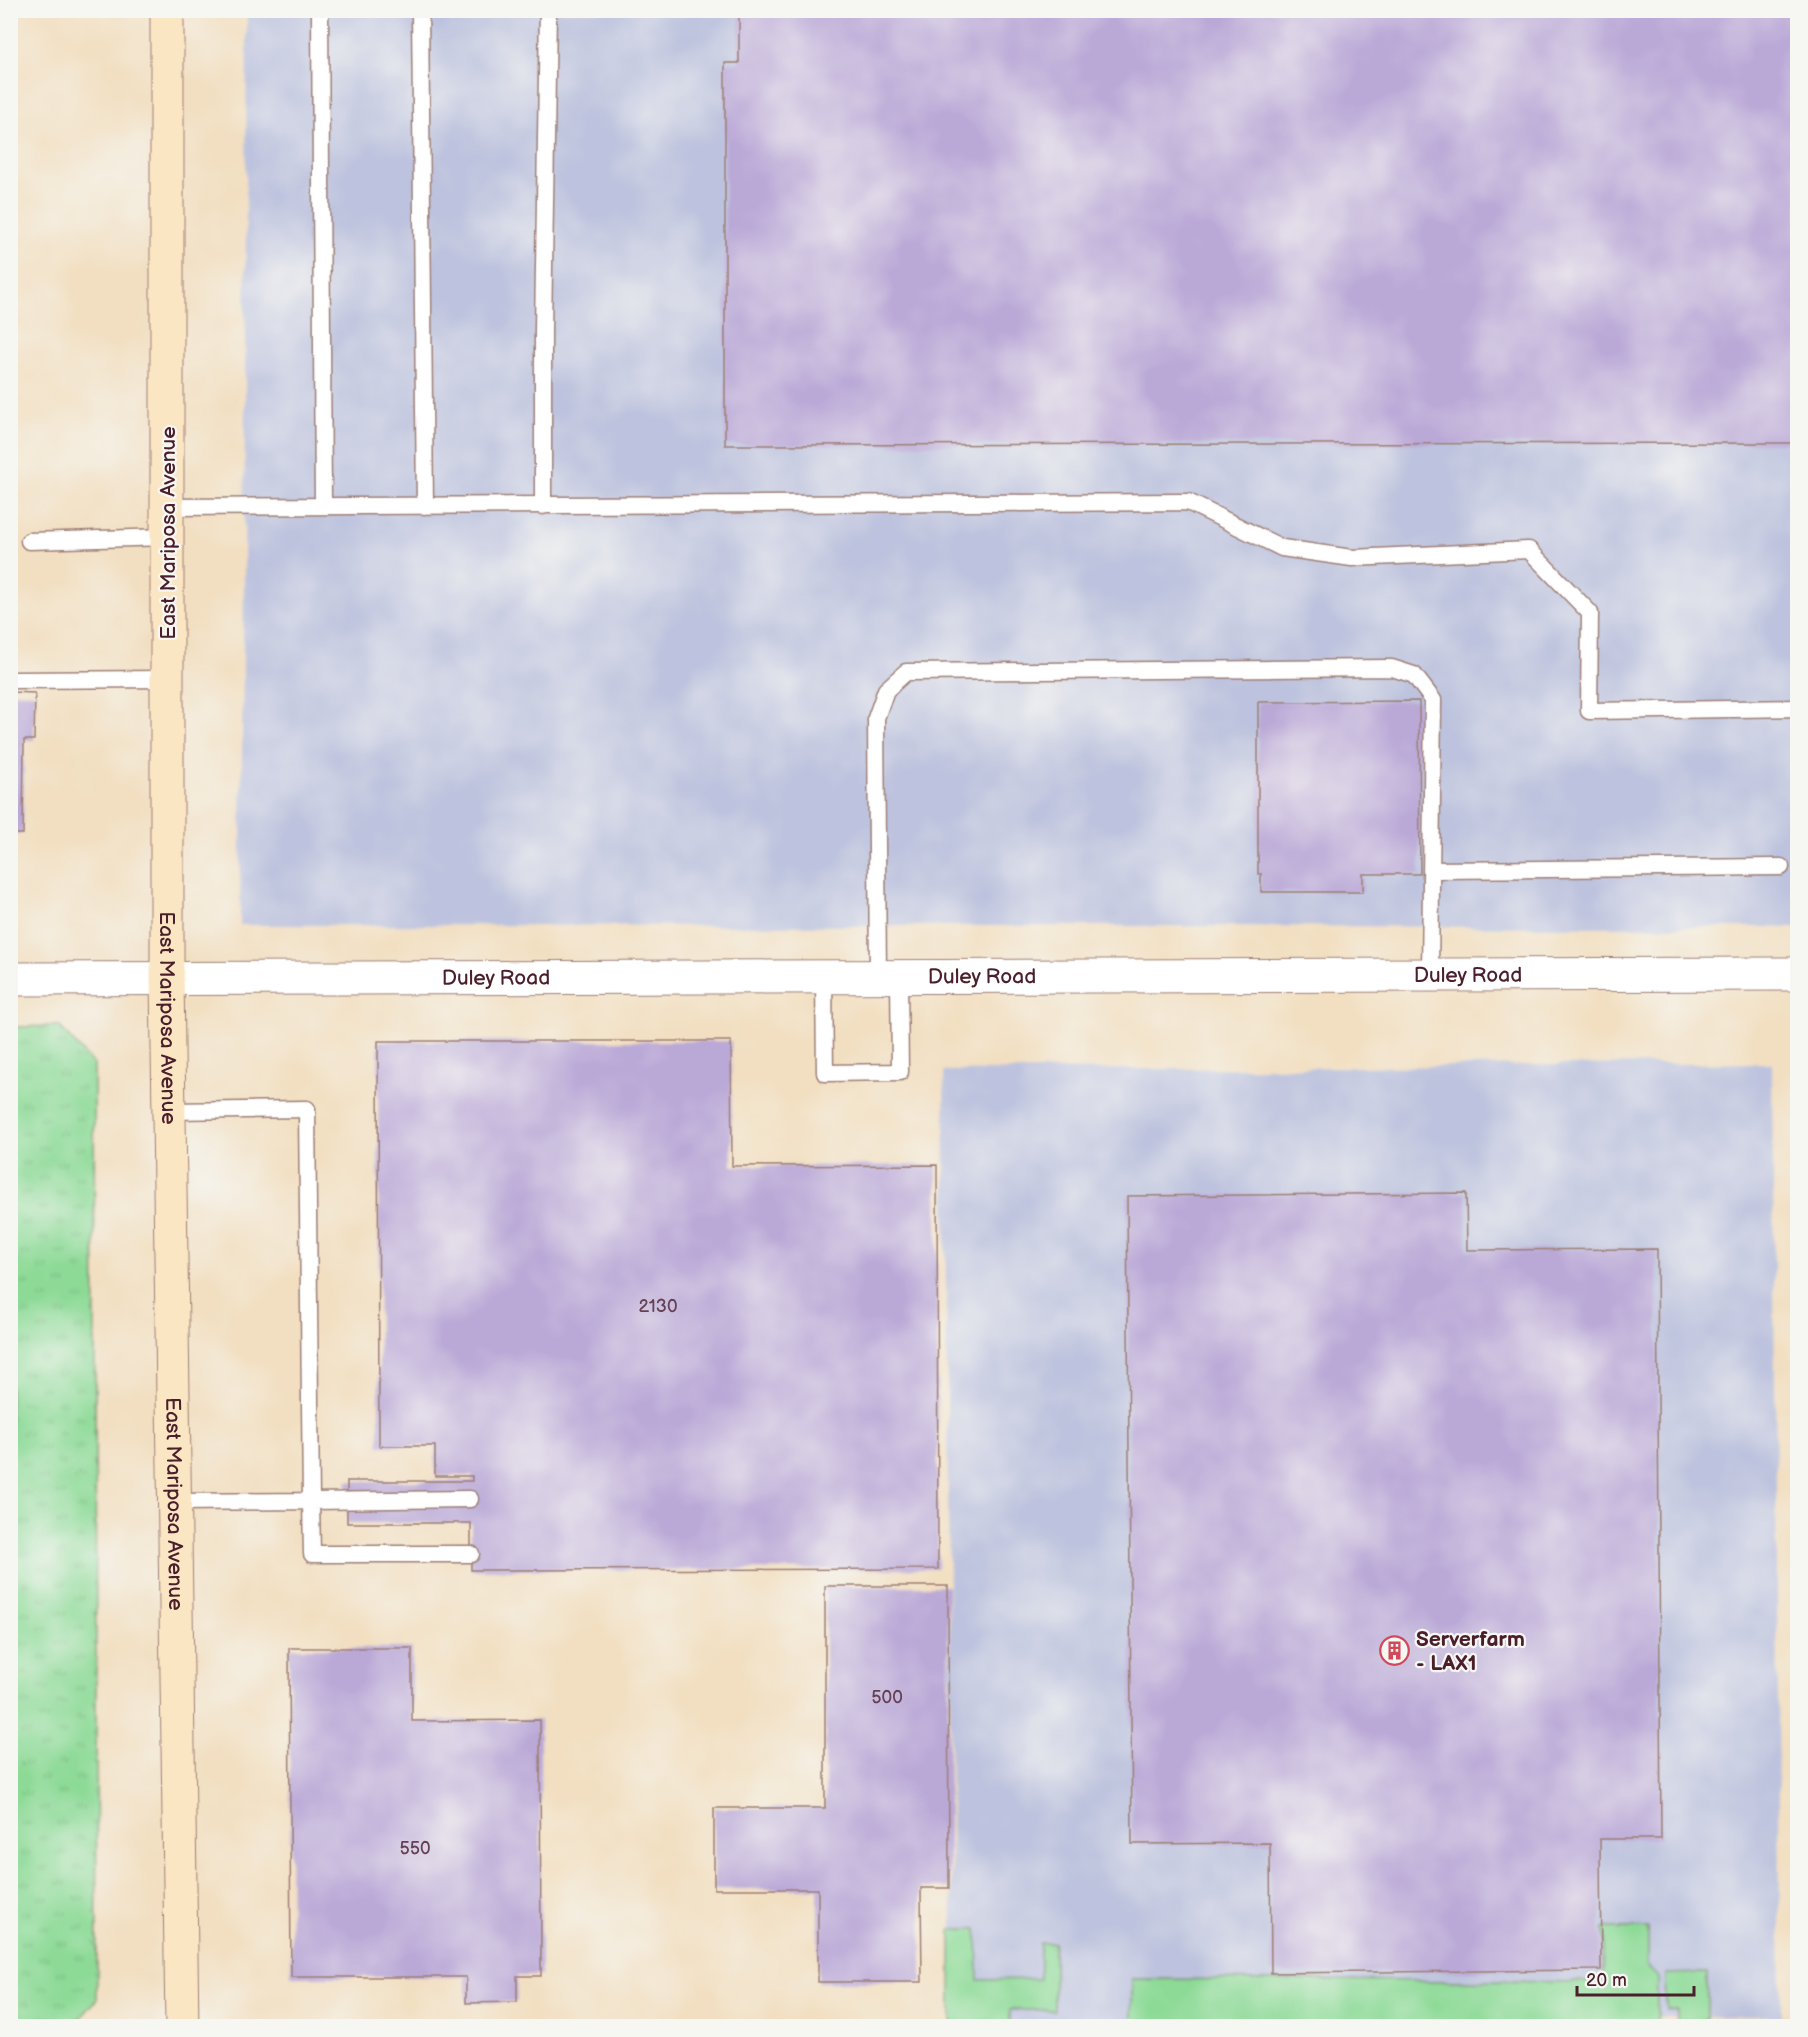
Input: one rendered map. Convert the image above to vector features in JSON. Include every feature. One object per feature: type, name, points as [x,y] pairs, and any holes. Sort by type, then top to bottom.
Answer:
[{"type":"street","name":"East Mariposa Avenue","points":[[167,10],[167,977],[182,2026]]},
{"type":"street","name":"Duley Road","points":[[10,979],[1797,974]]},
{"type":"lane","points":[[320,10],[323,506]]},
{"type":"lane","points":[[420,10],[425,506]]},
{"type":"lane","points":[[543,506],[548,10]]},
{"type":"lane","points":[[29,541],[168,522],[323,506],[1188,502],[1282,548],[1352,558],[1529,550],[1590,614],[1590,711],[1797,708]]},
{"type":"lane","points":[[824,976],[825,1073],[900,1072],[889,976],[876,718],[886,690],[906,672],[1392,668],[1414,675],[1432,700],[1430,975]]},
{"type":"lane","points":[[10,680],[168,679]]},
{"type":"lane","points":[[1431,870],[1781,867]]},
{"type":"lane","points":[[169,1111],[307,1109],[312,1554],[471,1554]]},
{"type":"lane","points":[[175,1502],[470,1499]]},
{"type":"shaded area","points":[[247,11],[1797,11],[1797,927],[240,925]]},
{"type":"shaded area","points":[[1772,1063],[1781,2016],[953,2023],[944,1071]]},
{"type":"green space","points":[[59,1026],[94,1065],[97,1999],[74,2026],[11,2026],[10,1027]]},
{"type":"green space","points":[[1604,1928],[1648,1928],[1648,1967],[1657,1978],[1657,2026],[1132,2026],[1132,1979],[1603,1982]]},
{"type":"green space","points":[[951,1929],[977,1929],[978,1980],[1040,1979],[1040,1943],[1054,1943],[1054,2010],[1010,2010],[1010,2026],[951,2026]]},
{"type":"green space","points":[[1707,1973],[1707,2026],[1677,2026],[1677,2009],[1666,2009],[1665,1974]]},
{"type":"building","points":[[739,10],[1798,10],[1798,443],[725,445],[725,63],[739,63]]},
{"type":"building","points":[[10,692],[35,693],[34,740],[24,740],[23,834],[10,834]]},
{"type":"building","points":[[1419,701],[1420,874],[1363,874],[1363,892],[1261,892],[1261,874],[1258,874],[1258,702]]},
{"type":"building","points":[[378,1041],[731,1041],[732,1166],[937,1165],[938,1569],[471,1570],[471,1523],[347,1523],[347,1481],[472,1481],[472,1476],[435,1476],[435,1446],[379,1446]]},
{"type":"building","name":"Serverfarm - LAX1","points":[[1466,1193],[1467,1250],[1657,1249],[1661,1839],[1600,1839],[1601,1970],[1271,1973],[1270,1843],[1132,1844],[1127,1196]]},
{"type":"building","points":[[825,1586],[948,1586],[949,1888],[921,1888],[922,1982],[818,1982],[818,1889],[714,1889],[714,1808],[825,1808]]},
{"type":"building","points":[[289,1648],[412,1648],[412,1721],[540,1720],[541,1976],[517,1976],[517,2002],[466,2003],[466,1977],[291,1977]]},
{"type":"place","name":"Serverfarm - LAX1","points":[[1395,1651]]}]
